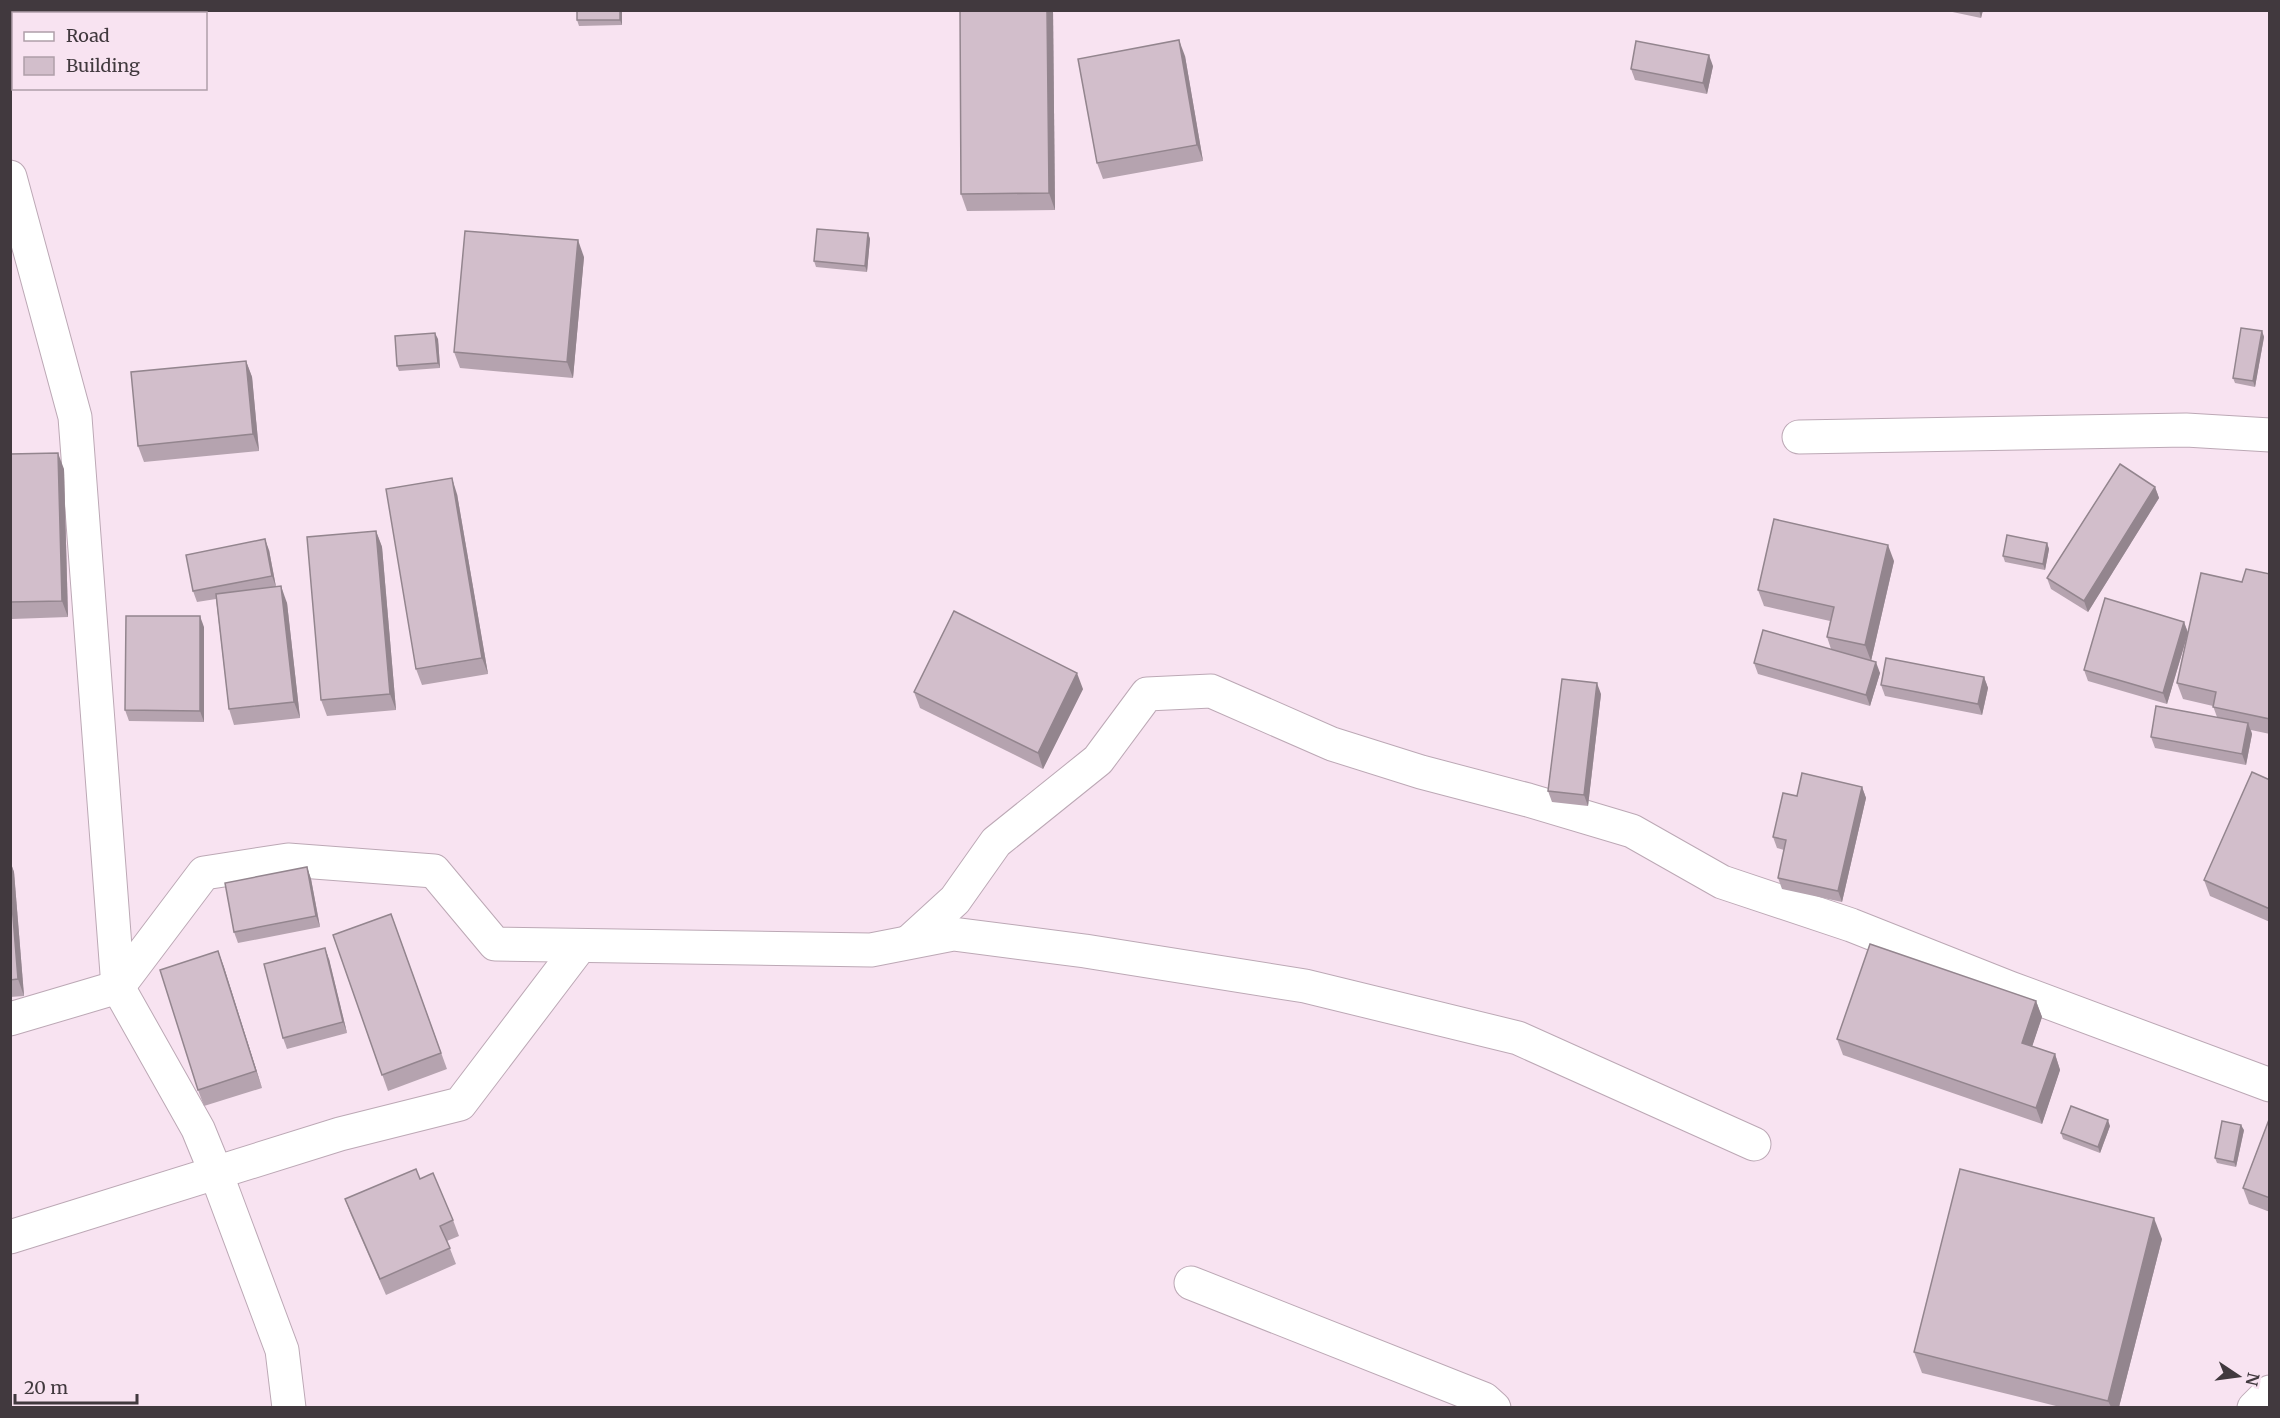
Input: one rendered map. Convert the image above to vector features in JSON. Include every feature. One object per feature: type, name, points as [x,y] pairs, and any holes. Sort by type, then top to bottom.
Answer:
[{"type":"street","points":[[10,177],[75,417],[118,987],[198,1129],[216,1173],[282,1350],[289,1407]]},
{"type":"street","points":[[1799,437],[2186,430],[2270,435]]},
{"type":"street","points":[[909,942],[955,900],[996,842],[1098,760],[1147,694],[1211,691],[1332,744],[1420,772],[1528,800],[1632,831],[1722,882],[1851,925],[2010,988],[2270,1085]]},
{"type":"street","points":[[10,1019],[118,987],[204,873],[288,860],[434,871],[495,944],[871,950],[952,934],[1085,951],[1305,986],[1518,1038],[1754,1144]]},
{"type":"street","points":[[10,1237],[340,1134],[460,1104],[580,946]]},
{"type":"street","points":[[1191,1283],[1484,1399],[1494,1407]]},
{"type":"street","points":[[2254,1407],[2270,1392]]},
{"type":"building","points":[[577,10],[620,10],[620,20],[577,20]]},
{"type":"building","points":[[960,10],[1047,10],[1049,193],[961,194]]},
{"type":"building","points":[[1179,40],[1197,145],[1097,163],[1078,59]]},
{"type":"building","points":[[1636,41],[1709,55],[1703,83],[1631,69]]},
{"type":"building","points":[[817,229],[868,233],[865,266],[814,261]]},
{"type":"building","points":[[465,231],[578,240],[567,362],[454,352]]},
{"type":"building","points":[[2241,328],[2262,331],[2253,381],[2233,378]]},
{"type":"building","points":[[435,333],[438,363],[397,366],[395,336]]},
{"type":"building","points":[[246,361],[253,434],[138,446],[131,372]]},
{"type":"building","points":[[58,453],[62,601],[10,602],[10,454]]},
{"type":"building","points":[[2120,464],[2155,487],[2084,601],[2047,578]]},
{"type":"building","points":[[452,478],[482,658],[416,669],[386,489]]},
{"type":"building","points":[[1774,519],[1888,545],[1865,645],[1827,637],[1834,607],[1758,590]]},
{"type":"building","points":[[376,531],[390,694],[321,700],[307,537]]},
{"type":"building","points":[[2007,535],[2047,543],[2043,564],[2003,556]]},
{"type":"building","points":[[265,539],[272,576],[193,591],[186,555]]},
{"type":"building","points":[[2246,569],[2270,574],[2270,719],[2213,707],[2216,692],[2177,683],[2201,573],[2242,582]]},
{"type":"building","points":[[281,586],[294,702],[229,709],[216,594]]},
{"type":"building","points":[[2105,598],[2184,622],[2163,693],[2084,670]]},
{"type":"building","points":[[954,611],[1077,673],[1038,753],[914,692]]},
{"type":"building","points":[[126,616],[200,616],[200,711],[125,710]]},
{"type":"building","points":[[1763,630],[1876,662],[1866,695],[1754,663]]},
{"type":"building","points":[[1886,658],[1984,677],[1978,704],[1881,685]]},
{"type":"building","points":[[1562,679],[1597,683],[1584,795],[1548,791]]},
{"type":"building","points":[[2156,706],[2248,723],[2242,754],[2151,737]]},
{"type":"building","points":[[2252,772],[2270,780],[2270,909],[2204,880]]},
{"type":"building","points":[[1802,773],[1862,787],[1838,891],[1778,878],[1786,840],[1773,837],[1783,793],[1797,796]]},
{"type":"building","points":[[307,867],[316,916],[234,932],[225,883]]},
{"type":"building","points":[[10,880],[18,979],[10,980]]},
{"type":"building","points":[[391,914],[441,1053],[382,1075],[333,935]]},
{"type":"building","points":[[1870,944],[2036,1001],[2022,1043],[2055,1054],[2036,1108],[1837,1039]]},
{"type":"building","points":[[325,948],[343,1022],[283,1038],[264,964]]},
{"type":"building","points":[[218,951],[256,1071],[198,1090],[160,970]]},
{"type":"building","points":[[2071,1106],[2108,1120],[2098,1147],[2061,1133]]},
{"type":"building","points":[[2270,1117],[2270,1198],[2243,1188]]},
{"type":"building","points":[[2222,1121],[2241,1125],[2234,1162],[2215,1158]]},
{"type":"building","points":[[416,1169],[420,1179],[433,1173],[453,1220],[440,1226],[450,1248],[380,1279],[345,1199]]},
{"type":"building","points":[[1960,1169],[2154,1218],[2108,1401],[1914,1352]]}]
